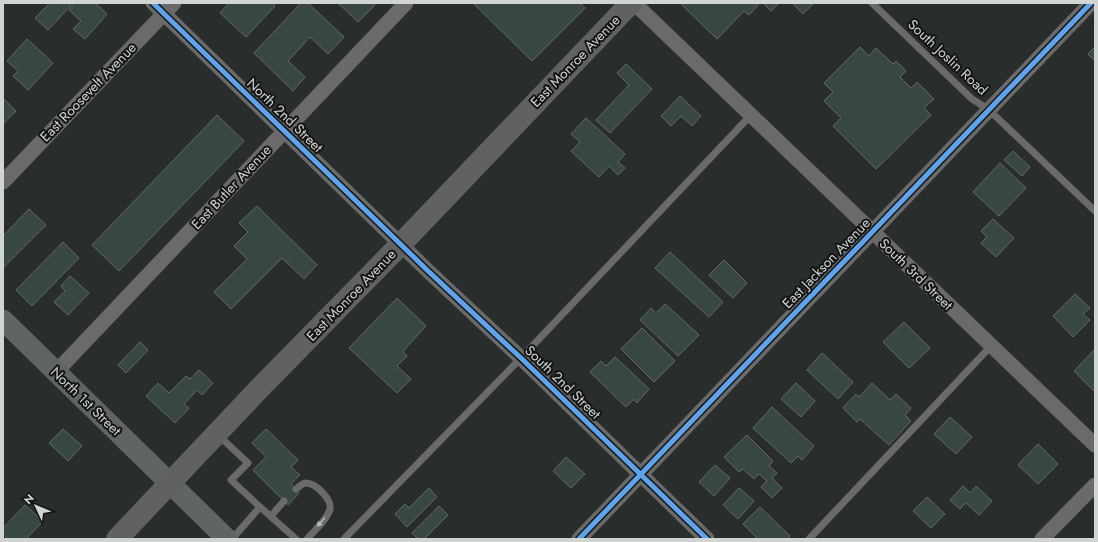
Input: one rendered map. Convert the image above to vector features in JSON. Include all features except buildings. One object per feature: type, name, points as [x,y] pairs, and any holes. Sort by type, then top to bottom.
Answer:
[{"type":"main road","name":"East Monroe Avenue","points":[[117,539],[256,392],[401,244],[631,3]]},
{"type":"main road","name":"North 1st Street","points":[[3,320],[228,539]]},
{"type":"street","name":"North 2nd Street","points":[[153,3],[169,8],[284,130],[401,244]]},
{"type":"street","name":"East Butler Avenue","points":[[56,372],[406,3]]},
{"type":"street","name":"South 3rd Street","points":[[634,3],[1095,445]]},
{"type":"street","name":"East Jackson Avenue","points":[[579,539],[873,232],[988,109],[1091,3]]},
{"type":"street","name":"East Roosevelt Avenue","points":[[3,182],[169,8]]},
{"type":"street","name":"South 2nd Street","points":[[401,244],[708,539]]},
{"type":"street","points":[[1042,539],[1095,485]]},
{"type":"lane","name":"South Joslin Road","points":[[872,3],[972,99],[988,109],[1095,211]]},
{"type":"lane","points":[[344,539],[521,358],[751,115]]},
{"type":"lane","points":[[810,539],[991,346]]},
{"type":"lane","points":[[217,434],[248,463],[231,480],[296,539]]},
{"type":"lane","points":[[296,489],[301,484],[310,484],[328,499],[330,508],[327,516],[307,539]]},
{"type":"lane","points":[[270,516],[284,501]]},
{"type":"lane","points":[[232,539],[260,507]]},
{"type":"cycle path","points":[[153,3],[427,270],[521,358],[707,539]]},
{"type":"cycle path","points":[[579,539],[1091,3]]}]
